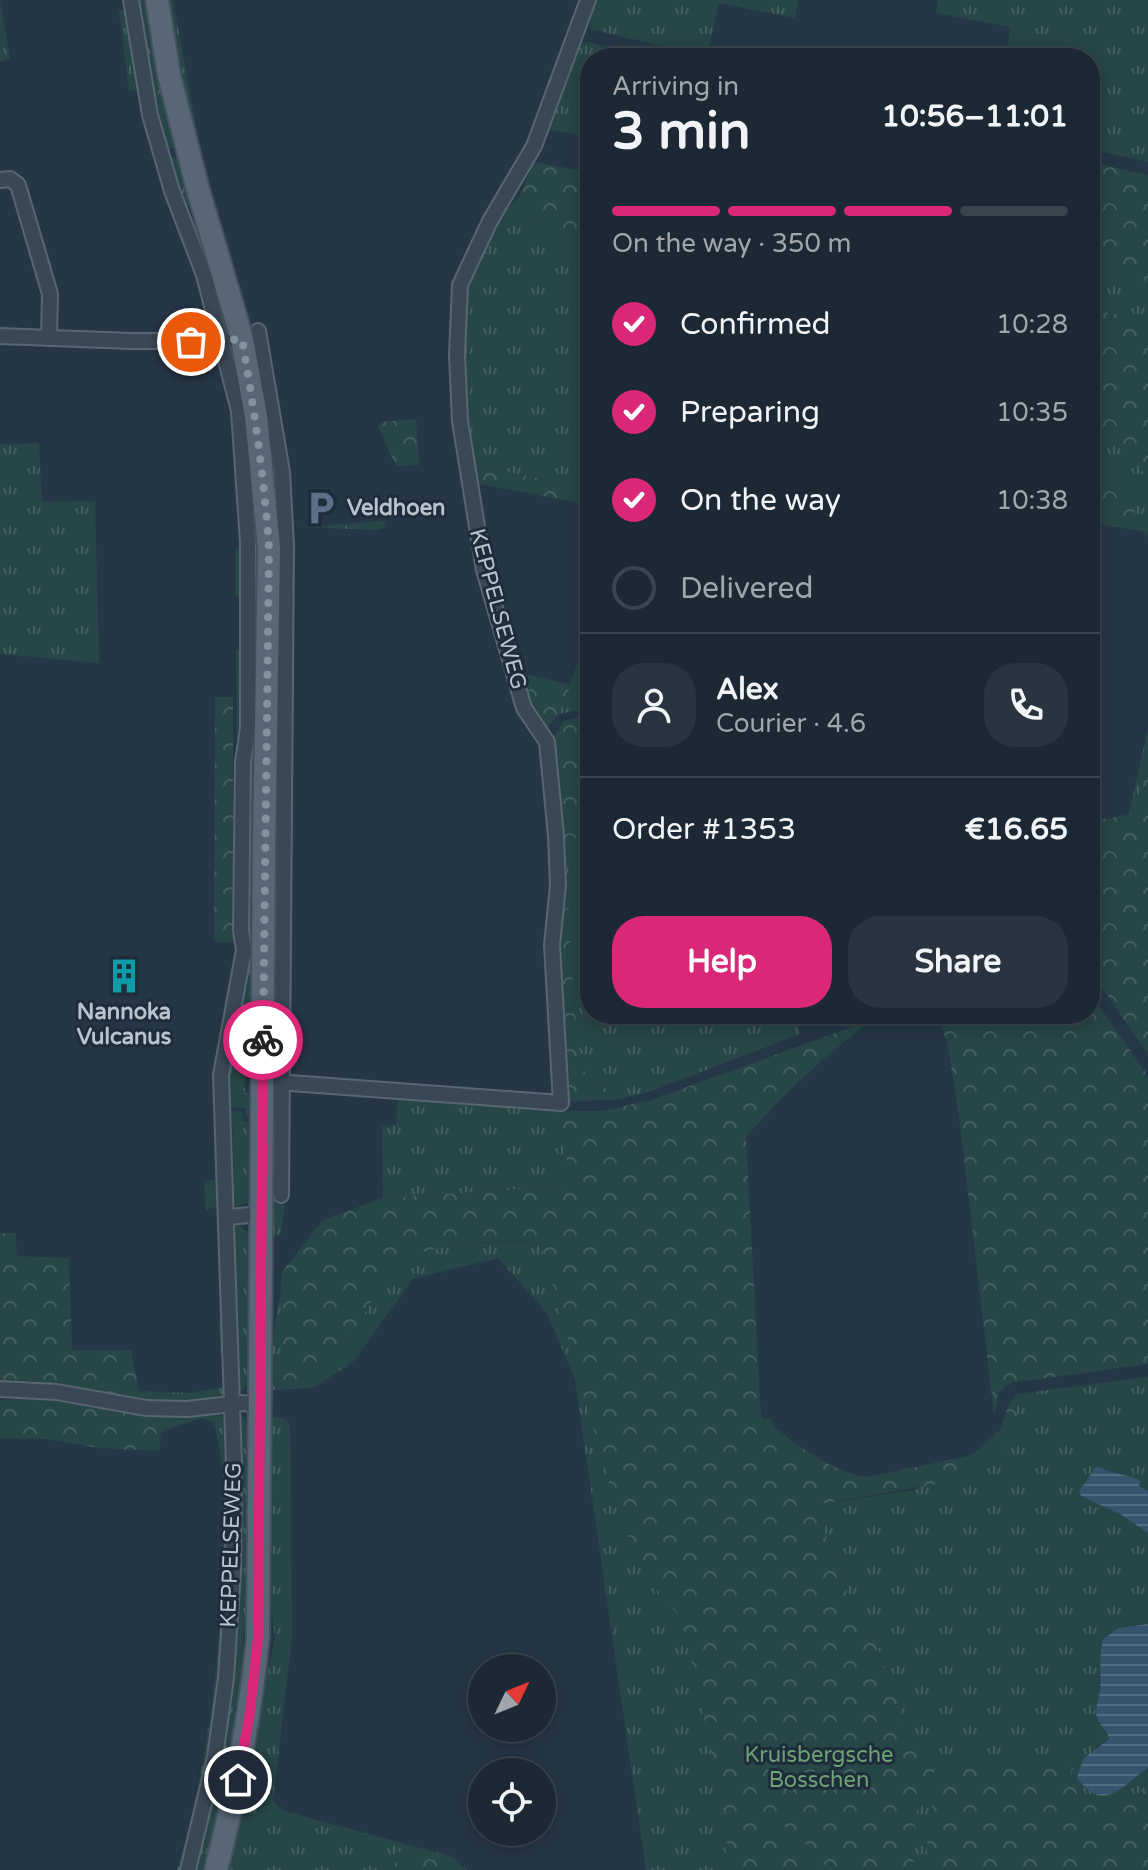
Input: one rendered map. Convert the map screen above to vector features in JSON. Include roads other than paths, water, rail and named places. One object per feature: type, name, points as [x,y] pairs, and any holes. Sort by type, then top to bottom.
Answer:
[{"type":"main road","name":"KEPPELSEWEG","points":[[157,0],[169,75],[241,337],[274,491],[269,547],[273,1082],[262,1214],[258,1637],[250,1712],[238,1780],[216,1870]]},
{"type":"street","name":"KEPPELSEWEG","points":[[131,0],[140,64],[172,191],[204,275],[241,337],[239,411],[248,542],[248,728],[243,762],[241,931],[244,950],[221,1075],[232,1403],[233,1571],[226,1678],[215,1757],[188,1870]]},
{"type":"street","name":"KEPPELSEWEG","points":[[281,1195],[273,1082],[561,1103],[552,945],[558,885],[547,742],[524,708],[484,570],[460,421],[457,355],[460,285],[490,221],[534,146],[588,0]]},
{"type":"street","points":[[162,155],[187,149]]},
{"type":"street","points":[[0,180],[10,179],[18,185],[50,294],[49,338]]},
{"type":"street","points":[[0,336],[241,337]]},
{"type":"street","points":[[227,1217],[262,1214]]},
{"type":"street","points":[[0,1389],[57,1392],[146,1408],[187,1409],[232,1403],[261,1405]]},
{"type":"water","points":[[1097,1466],[1140,1480],[1139,1486],[1148,1491],[1148,1533],[1122,1515],[1081,1496],[1079,1491]]},
{"type":"water","points":[[1148,1624],[1148,1768],[1114,1793],[1097,1795],[1077,1778],[1083,1759],[1109,1739],[1096,1714],[1103,1639],[1119,1628]]},
{"type":"place","name":"Veldhoen","points":[[321,508]]},
{"type":"place","name":"Nannoka Vulcanus","points":[[124,976]]},
{"type":"park label","name":"Kruisbergsche Bosschen","points":[[819,1768]]}]
